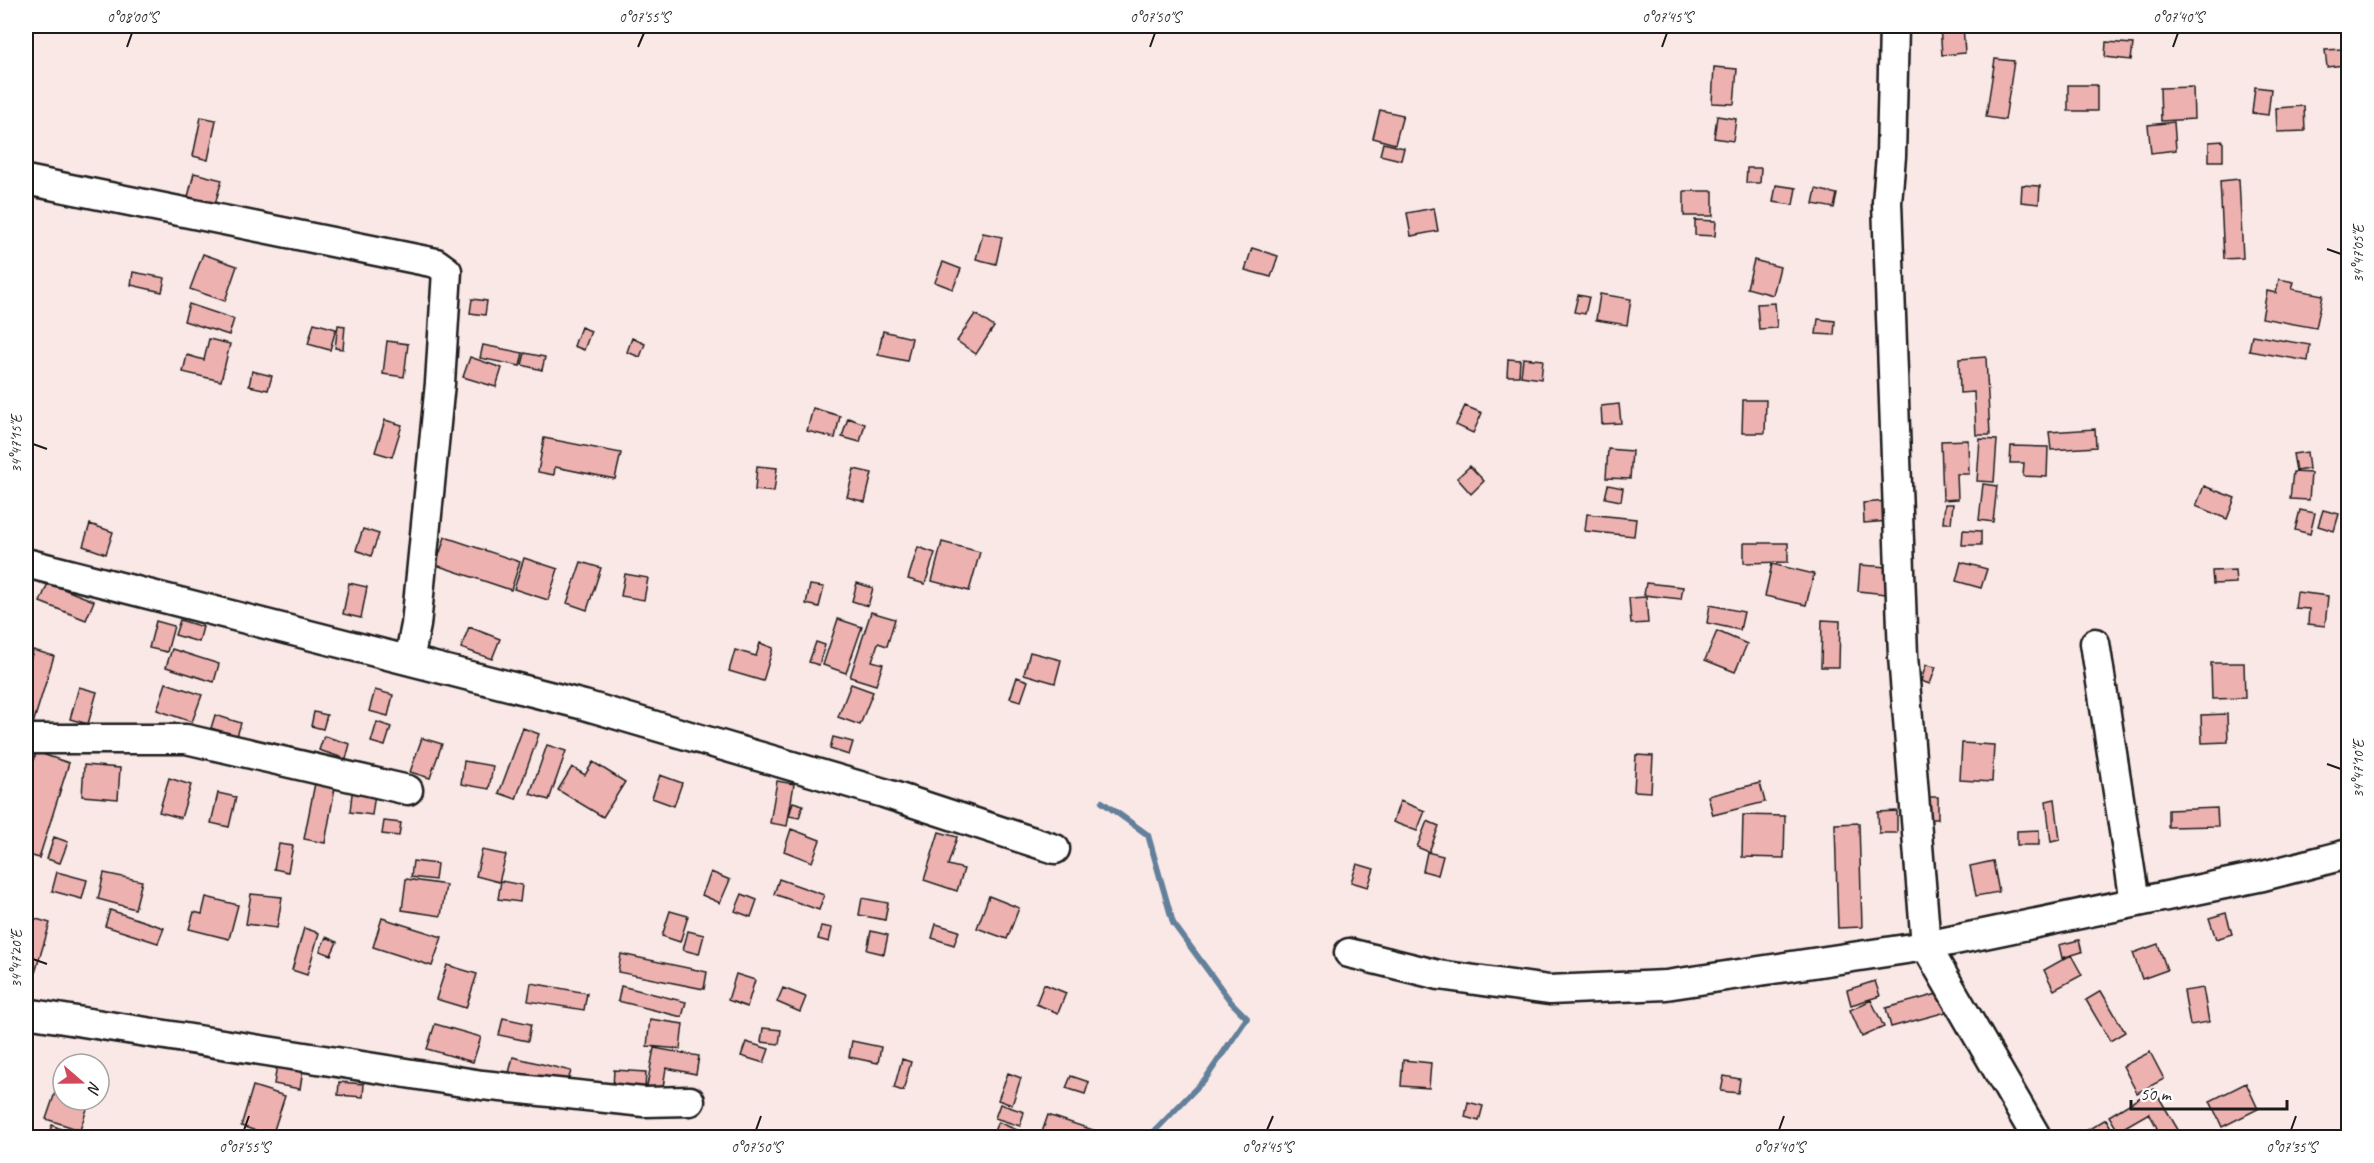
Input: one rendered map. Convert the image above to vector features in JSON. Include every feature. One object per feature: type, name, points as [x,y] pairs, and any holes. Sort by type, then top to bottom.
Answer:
[{"type":"street","points":[[1894,26],[1892,156],[1887,202],[1903,656],[1926,946],[2037,1137]]},
{"type":"street","points":[[26,180],[436,263],[447,271],[440,383],[416,624],[409,660]]},
{"type":"street","points":[[26,563],[584,705],[884,793],[1056,849]]},
{"type":"street","points":[[2096,643],[2135,902]]},
{"type":"street","points":[[26,739],[186,739],[408,790]]},
{"type":"street","points":[[1349,953],[1439,975],[1550,990],[1666,985],[1926,946],[2263,876],[2349,854]]},
{"type":"street","points":[[26,1014],[483,1085],[644,1102],[690,1101]]},
{"type":"building","points":[[1940,26],[1963,26],[1965,53],[1942,55]]},
{"type":"building","points":[[2106,42],[2133,44],[2131,60],[2105,57]]},
{"type":"building","points":[[2343,49],[2344,65],[2327,67],[2325,50]]},
{"type":"building","points":[[1995,59],[2014,61],[2005,120],[1986,117]]},
{"type":"building","points":[[1714,67],[1737,69],[1734,104],[1712,103]]},
{"type":"building","points":[[2068,85],[2097,85],[2097,111],[2068,111]]},
{"type":"building","points":[[2193,87],[2194,119],[2161,121],[2160,88]]},
{"type":"building","points":[[2255,87],[2271,89],[2268,115],[2252,113]]},
{"type":"building","points":[[2304,106],[2305,131],[2277,132],[2276,108]]},
{"type":"building","points":[[1380,110],[1403,115],[1395,144],[1373,138]]},
{"type":"building","points":[[1717,116],[1736,119],[1733,141],[1714,138]]},
{"type":"building","points":[[201,117],[216,120],[208,160],[193,156]]},
{"type":"building","points":[[2174,122],[2176,150],[2151,153],[2148,125]]},
{"type":"building","points":[[2223,141],[2223,161],[2209,161],[2209,142]]},
{"type":"building","points":[[1383,143],[1404,148],[1401,160],[1380,155]]},
{"type":"building","points":[[1747,168],[1761,168],[1760,183],[1746,183]]},
{"type":"building","points":[[194,173],[222,180],[215,204],[188,197]]},
{"type":"building","points":[[2239,179],[2243,258],[2224,259],[2220,181]]},
{"type":"building","points":[[1776,185],[1796,188],[1793,205],[1773,202]]},
{"type":"building","points":[[2022,185],[2040,186],[2039,204],[2021,202]]},
{"type":"building","points":[[1816,189],[1837,194],[1834,208],[1813,204]]},
{"type":"building","points":[[1684,191],[1713,191],[1713,216],[1684,216]]},
{"type":"building","points":[[1434,208],[1438,231],[1411,236],[1407,213]]},
{"type":"building","points":[[1695,220],[1716,221],[1715,236],[1695,235]]},
{"type":"building","points":[[983,233],[1002,237],[996,264],[976,259]]},
{"type":"building","points":[[1252,248],[1278,256],[1271,277],[1245,270]]},
{"type":"building","points":[[203,254],[237,266],[225,301],[190,289]]},
{"type":"building","points":[[1754,260],[1780,267],[1773,295],[1747,288]]},
{"type":"building","points":[[943,262],[961,269],[953,289],[935,282]]},
{"type":"building","points":[[133,272],[165,278],[162,292],[131,285]]},
{"type":"building","points":[[2279,279],[2294,282],[2292,289],[2323,295],[2316,328],[2262,318],[2267,291],[2276,293]]},
{"type":"building","points":[[1600,294],[1631,299],[1627,325],[1596,320]]},
{"type":"building","points":[[1578,295],[1589,297],[1585,314],[1574,312]]},
{"type":"building","points":[[472,299],[487,301],[485,315],[470,313]]},
{"type":"building","points":[[1775,303],[1777,328],[1759,329],[1757,304]]},
{"type":"building","points":[[189,304],[234,319],[229,335],[184,321]]},
{"type":"building","points":[[975,314],[994,327],[976,354],[957,341]]},
{"type":"building","points":[[1818,319],[1835,321],[1834,335],[1816,334]]},
{"type":"building","points":[[314,323],[336,329],[330,350],[308,344]]},
{"type":"building","points":[[338,325],[345,326],[343,349],[335,348]]},
{"type":"building","points":[[581,327],[591,331],[584,350],[574,346]]},
{"type":"building","points":[[883,331],[912,338],[907,361],[878,355]]},
{"type":"building","points":[[2252,335],[2310,345],[2308,361],[2249,351]]},
{"type":"building","points":[[632,338],[645,344],[640,357],[627,352]]},
{"type":"building","points":[[209,339],[230,344],[221,381],[183,372],[187,355],[204,360]]},
{"type":"building","points":[[387,341],[408,344],[404,377],[383,374]]},
{"type":"building","points":[[483,345],[523,353],[520,366],[480,358]]},
{"type":"building","points":[[525,353],[545,357],[542,370],[522,365]]},
{"type":"building","points":[[470,357],[502,368],[496,387],[463,377]]},
{"type":"building","points":[[1986,357],[1990,435],[1976,435],[1974,392],[1960,393],[1959,359]]},
{"type":"building","points":[[1523,358],[1543,360],[1541,379],[1521,376]]},
{"type":"building","points":[[1508,359],[1520,360],[1519,376],[1507,376]]},
{"type":"building","points":[[252,371],[272,376],[268,390],[249,386]]},
{"type":"building","points":[[1743,400],[1766,400],[1765,433],[1742,433]]},
{"type":"building","points":[[1619,404],[1621,423],[1602,424],[1601,406]]},
{"type":"building","points":[[1465,406],[1482,413],[1473,433],[1456,425]]},
{"type":"building","points":[[813,408],[840,416],[835,438],[807,431]]},
{"type":"building","points":[[848,418],[865,424],[860,442],[842,437]]},
{"type":"building","points":[[385,420],[402,425],[392,457],[375,452]]},
{"type":"building","points":[[2095,429],[2096,447],[2051,450],[2049,432]]},
{"type":"building","points":[[544,438],[621,453],[615,479],[555,467],[554,475],[538,472]]},
{"type":"building","points":[[1980,439],[1997,440],[1994,482],[1977,481]]},
{"type":"building","points":[[1968,440],[1969,474],[1957,474],[1958,499],[1943,500],[1941,441]]},
{"type":"building","points":[[2011,446],[2048,447],[2047,477],[2023,476],[2024,463],[2010,463]]},
{"type":"building","points":[[1608,449],[1632,451],[1630,479],[1606,478]]},
{"type":"building","points":[[2307,452],[2309,469],[2296,471],[2293,454]]},
{"type":"building","points":[[757,466],[777,468],[774,492],[755,490]]},
{"type":"building","points":[[1470,466],[1484,481],[1471,494],[1457,478]]},
{"type":"building","points":[[854,469],[872,473],[865,502],[847,497]]},
{"type":"building","points":[[2293,472],[2311,473],[2309,500],[2290,499]]},
{"type":"building","points":[[1983,484],[1997,486],[1993,522],[1979,520]]},
{"type":"building","points":[[1608,485],[1623,488],[1621,501],[1605,498]]},
{"type":"building","points":[[2204,486],[2235,498],[2227,519],[2196,506]]},
{"type":"building","points":[[1887,501],[1889,521],[1864,523],[1863,503]]},
{"type":"building","points":[[1945,504],[1953,504],[1951,523],[1943,523]]},
{"type":"building","points":[[2300,510],[2315,513],[2310,534],[2295,530]]},
{"type":"building","points":[[2323,510],[2339,514],[2334,531],[2318,526]]},
{"type":"building","points":[[1587,514],[1636,519],[1634,536],[1585,531]]},
{"type":"building","points":[[90,524],[113,532],[106,554],[83,546]]},
{"type":"building","points":[[363,529],[379,534],[371,556],[356,550]]},
{"type":"building","points":[[1963,530],[1981,531],[1981,545],[1962,545]]},
{"type":"building","points":[[445,537],[520,562],[511,590],[436,565]]},
{"type":"building","points":[[942,542],[980,552],[969,591],[932,581]]},
{"type":"building","points":[[1744,543],[1788,543],[1788,562],[1744,563]]},
{"type":"building","points":[[918,547],[935,553],[925,584],[908,579]]},
{"type":"building","points":[[524,558],[558,569],[548,600],[514,589]]},
{"type":"building","points":[[581,562],[601,568],[587,610],[567,603]]},
{"type":"building","points":[[1961,562],[1987,569],[1981,588],[1956,581]]},
{"type":"building","points":[[1772,564],[1814,574],[1806,605],[1765,596]]},
{"type":"building","points":[[1860,565],[1888,567],[1886,594],[1858,591]]},
{"type":"building","points":[[2235,570],[2236,583],[2213,584],[2212,571]]},
{"type":"building","points":[[625,574],[648,578],[644,600],[621,596]]},
{"type":"building","points":[[48,583],[94,601],[86,620],[40,602]]},
{"type":"building","points":[[349,583],[367,587],[361,618],[343,614]]},
{"type":"building","points":[[857,583],[873,588],[868,606],[852,601]]},
{"type":"building","points":[[1646,583],[1683,587],[1681,599],[1644,595]]},
{"type":"building","points":[[810,585],[824,587],[819,607],[806,604]]},
{"type":"building","points":[[2297,592],[2328,596],[2325,626],[2308,624],[2309,609],[2295,608]]},
{"type":"building","points":[[1646,597],[1648,623],[1631,624],[1629,598]]},
{"type":"building","points":[[1710,605],[1744,612],[1740,630],[1707,623]]},
{"type":"building","points":[[871,612],[895,619],[887,646],[878,643],[872,661],[883,664],[876,685],[850,677]]},
{"type":"building","points":[[838,619],[862,627],[846,673],[823,665]]},
{"type":"building","points":[[180,620],[203,627],[199,642],[175,635]]},
{"type":"building","points":[[1822,620],[1840,621],[1839,667],[1821,667]]},
{"type":"building","points":[[156,621],[174,626],[167,652],[149,648]]},
{"type":"building","points":[[469,627],[500,639],[492,659],[461,648]]},
{"type":"building","points":[[1717,631],[1747,644],[1735,672],[1705,660]]},
{"type":"building","points":[[816,642],[825,645],[819,665],[809,662]]},
{"type":"building","points":[[760,643],[773,648],[763,681],[729,671],[735,650],[756,656]]},
{"type":"building","points":[[172,649],[219,664],[214,682],[166,667]]},
{"type":"building","points":[[33,650],[54,656],[32,727],[26,725],[26,675]]},
{"type":"building","points":[[1030,652],[1061,660],[1055,683],[1024,674]]},
{"type":"building","points":[[2211,663],[2244,663],[2245,698],[2212,699]]},
{"type":"building","points":[[1926,665],[1936,667],[1930,684],[1921,681]]},
{"type":"building","points":[[1017,677],[1028,681],[1021,701],[1010,698]]},
{"type":"building","points":[[166,683],[202,695],[192,722],[157,710]]},
{"type":"building","points":[[851,684],[873,692],[860,725],[838,717]]},
{"type":"building","points":[[79,687],[97,692],[88,724],[70,719]]},
{"type":"building","points":[[375,690],[393,695],[388,716],[369,711]]},
{"type":"building","points":[[314,712],[327,715],[323,729],[311,726]]},
{"type":"building","points":[[2227,714],[2228,742],[2202,743],[2201,715]]},
{"type":"building","points":[[215,715],[241,723],[237,736],[211,728]]},
{"type":"building","points":[[377,722],[391,727],[385,746],[371,742]]},
{"type":"building","points":[[523,728],[539,734],[516,799],[499,793]]},
{"type":"building","points":[[324,736],[350,744],[346,759],[319,750]]},
{"type":"building","points":[[833,737],[853,742],[849,755],[830,749]]},
{"type":"building","points":[[422,738],[442,744],[430,778],[410,772]]},
{"type":"building","points":[[1962,743],[1994,745],[1992,782],[1960,780]]},
{"type":"building","points":[[547,745],[566,751],[549,800],[530,794]]},
{"type":"building","points":[[36,752],[69,763],[39,858],[26,854],[26,786]]},
{"type":"building","points":[[1636,755],[1653,756],[1651,792],[1634,791]]},
{"type":"building","points":[[464,761],[493,766],[489,789],[461,784]]},
{"type":"building","points":[[593,762],[625,782],[603,817],[558,790],[572,767],[585,775]]},
{"type":"building","points":[[84,765],[120,768],[118,799],[82,796]]},
{"type":"building","points":[[660,775],[682,783],[674,806],[652,798]]},
{"type":"building","points":[[169,778],[191,785],[181,818],[159,812]]},
{"type":"building","points":[[316,778],[336,782],[325,843],[304,839]]},
{"type":"building","points":[[777,781],[794,784],[787,826],[770,823]]},
{"type":"building","points":[[1760,783],[1765,802],[1713,815],[1708,796]]},
{"type":"building","points":[[353,784],[376,787],[372,815],[350,812]]},
{"type":"building","points":[[218,793],[236,797],[229,827],[211,823]]},
{"type":"building","points":[[1925,797],[1938,797],[1938,819],[1924,819]]},
{"type":"building","points":[[2055,799],[2060,840],[2051,842],[2046,801]]},
{"type":"building","points":[[1400,801],[1425,811],[1417,831],[1393,822]]},
{"type":"building","points":[[793,802],[803,805],[799,818],[789,816]]},
{"type":"building","points":[[2217,808],[2218,826],[2168,827],[2168,810]]},
{"type":"building","points":[[1897,811],[1897,833],[1879,833],[1878,812]]},
{"type":"building","points":[[1743,815],[1785,816],[1784,858],[1742,857]]},
{"type":"building","points":[[384,821],[401,823],[399,836],[382,834]]},
{"type":"building","points":[[1427,821],[1439,826],[1429,852],[1417,847]]},
{"type":"building","points":[[1859,823],[1862,927],[1838,928],[1835,824]]},
{"type":"building","points":[[791,829],[820,840],[812,862],[784,851]]},
{"type":"building","points":[[2039,830],[2039,845],[2017,845],[2017,831]]},
{"type":"building","points":[[939,832],[957,837],[948,865],[964,869],[957,891],[924,880]]},
{"type":"building","points":[[54,837],[68,842],[60,863],[47,859]]},
{"type":"building","points":[[279,844],[293,846],[288,872],[274,869]]},
{"type":"building","points":[[482,850],[506,855],[499,882],[476,876]]},
{"type":"building","points":[[1427,852],[1443,856],[1438,875],[1423,871]]},
{"type":"building","points":[[413,861],[437,864],[435,880],[411,877]]},
{"type":"building","points":[[1993,861],[1999,892],[1976,896],[1970,866]]},
{"type":"building","points":[[1357,864],[1374,869],[1368,887],[1351,882]]},
{"type":"building","points":[[57,872],[87,880],[82,899],[52,891]]},
{"type":"building","points":[[711,872],[730,880],[720,903],[702,895]]},
{"type":"building","points":[[104,873],[142,881],[135,909],[98,899]]},
{"type":"building","points":[[406,879],[446,885],[441,916],[402,910]]},
{"type":"building","points":[[779,879],[824,895],[819,910],[774,894]]},
{"type":"building","points":[[501,881],[522,885],[520,902],[498,899]]},
{"type":"building","points":[[251,894],[282,897],[277,928],[246,924]]},
{"type":"building","points":[[742,894],[757,900],[751,917],[735,911]]},
{"type":"building","points":[[989,896],[1019,908],[1007,939],[977,928]]},
{"type":"building","points":[[206,897],[238,905],[229,939],[189,929],[194,912],[202,914]]},
{"type":"building","points":[[862,898],[888,903],[885,920],[859,915]]},
{"type":"building","points":[[110,910],[164,928],[158,943],[105,926]]},
{"type":"building","points":[[670,911],[688,916],[680,942],[662,936]]},
{"type":"building","points":[[2226,913],[2232,934],[2216,939],[2209,918]]},
{"type":"building","points":[[33,918],[50,923],[35,973],[26,970],[26,943]]},
{"type":"building","points":[[382,918],[442,937],[432,966],[373,947]]},
{"type":"building","points":[[936,924],[959,931],[954,945],[932,938]]},
{"type":"building","points":[[821,926],[832,928],[829,942],[818,939]]},
{"type":"building","points":[[304,928],[319,933],[307,975],[292,970]]},
{"type":"building","points":[[688,931],[704,935],[699,954],[683,950]]},
{"type":"building","points":[[871,931],[888,935],[884,954],[867,950]]},
{"type":"building","points":[[326,937],[337,942],[331,955],[320,951]]},
{"type":"building","points":[[2079,940],[2082,952],[2062,958],[2059,945]]},
{"type":"building","points":[[2158,944],[2167,970],[2142,979],[2133,953]]},
{"type":"building","points":[[621,954],[707,972],[704,989],[618,972]]},
{"type":"building","points":[[2071,955],[2082,975],[2054,990],[2044,970]]},
{"type":"building","points":[[447,965],[477,974],[466,1008],[436,999]]},
{"type":"building","points":[[736,974],[755,980],[747,1007],[728,1000]]},
{"type":"building","points":[[1875,981],[1880,996],[1851,1005],[1847,990]]},
{"type":"building","points":[[531,983],[587,993],[584,1010],[528,1001]]},
{"type":"building","points":[[1044,984],[1066,993],[1058,1013],[1036,1004]]},
{"type":"building","points":[[621,986],[686,1002],[682,1017],[618,1001]]},
{"type":"building","points":[[783,988],[806,997],[800,1012],[777,1002]]},
{"type":"building","points":[[2203,988],[2209,1022],[2190,1025],[2184,991]]},
{"type":"building","points":[[2101,991],[2125,1032],[2110,1041],[2086,1000]]},
{"type":"building","points":[[1945,992],[1950,1011],[1891,1027],[1886,1008]]},
{"type":"building","points":[[1871,1000],[1884,1027],[1862,1037],[1850,1010]]},
{"type":"building","points":[[503,1018],[531,1024],[528,1041],[499,1035]]},
{"type":"building","points":[[650,1019],[683,1024],[680,1049],[647,1046]]},
{"type":"building","points":[[435,1024],[481,1037],[473,1062],[427,1049]]},
{"type":"building","points":[[763,1028],[781,1030],[779,1044],[761,1042]]},
{"type":"building","points":[[852,1041],[881,1047],[878,1063],[849,1057]]},
{"type":"building","points":[[746,1042],[769,1049],[764,1063],[741,1056]]},
{"type":"building","points":[[654,1048],[699,1056],[696,1074],[666,1068],[662,1094],[646,1091]]},
{"type":"building","points":[[2150,1052],[2164,1079],[2137,1093],[2123,1066]]},
{"type":"building","points":[[513,1057],[571,1071],[566,1087],[509,1073]]},
{"type":"building","points":[[902,1059],[911,1062],[903,1091],[894,1088]]},
{"type":"building","points":[[1403,1060],[1431,1063],[1429,1088],[1401,1086]]},
{"type":"building","points":[[277,1065],[303,1069],[300,1089],[274,1084]]},
{"type":"building","points":[[614,1070],[646,1072],[645,1089],[613,1087]]},
{"type":"building","points":[[1008,1073],[1021,1078],[1012,1105],[998,1100]]},
{"type":"building","points":[[1071,1076],[1089,1082],[1085,1094],[1066,1088]]},
{"type":"building","points":[[1724,1076],[1740,1079],[1738,1093],[1721,1091]]},
{"type":"building","points":[[339,1082],[364,1084],[363,1097],[338,1095]]},
{"type":"building","points":[[2246,1083],[2258,1109],[2222,1127],[2210,1101]]},
{"type":"building","points":[[253,1086],[285,1096],[272,1136],[241,1126]]},
{"type":"building","points":[[2154,1089],[2180,1133],[2172,1138],[2142,1138],[2157,1128],[2149,1113],[2118,1131],[2109,1116]]},
{"type":"building","points":[[1468,1102],[1483,1106],[1479,1121],[1465,1117]]},
{"type":"building","points":[[51,1104],[51,1112],[86,1112],[80,1130],[46,1119]]},
{"type":"building","points":[[1000,1104],[1024,1112],[1020,1126],[995,1118]]},
{"type":"building","points":[[1048,1115],[1114,1137],[1114,1138],[1040,1138]]},
{"type":"building","points":[[2106,1119],[2117,1138],[2074,1138]]},
{"type":"building","points":[[998,1122],[1024,1133],[1022,1138],[991,1138]]},
{"type":"building","points":[[52,1125],[65,1131],[63,1138],[48,1135]]},
{"type":"waterway","points":[[1102,802],[1148,835],[1173,923],[1231,1002],[1247,1018],[1206,1078],[1148,1138]]}]
